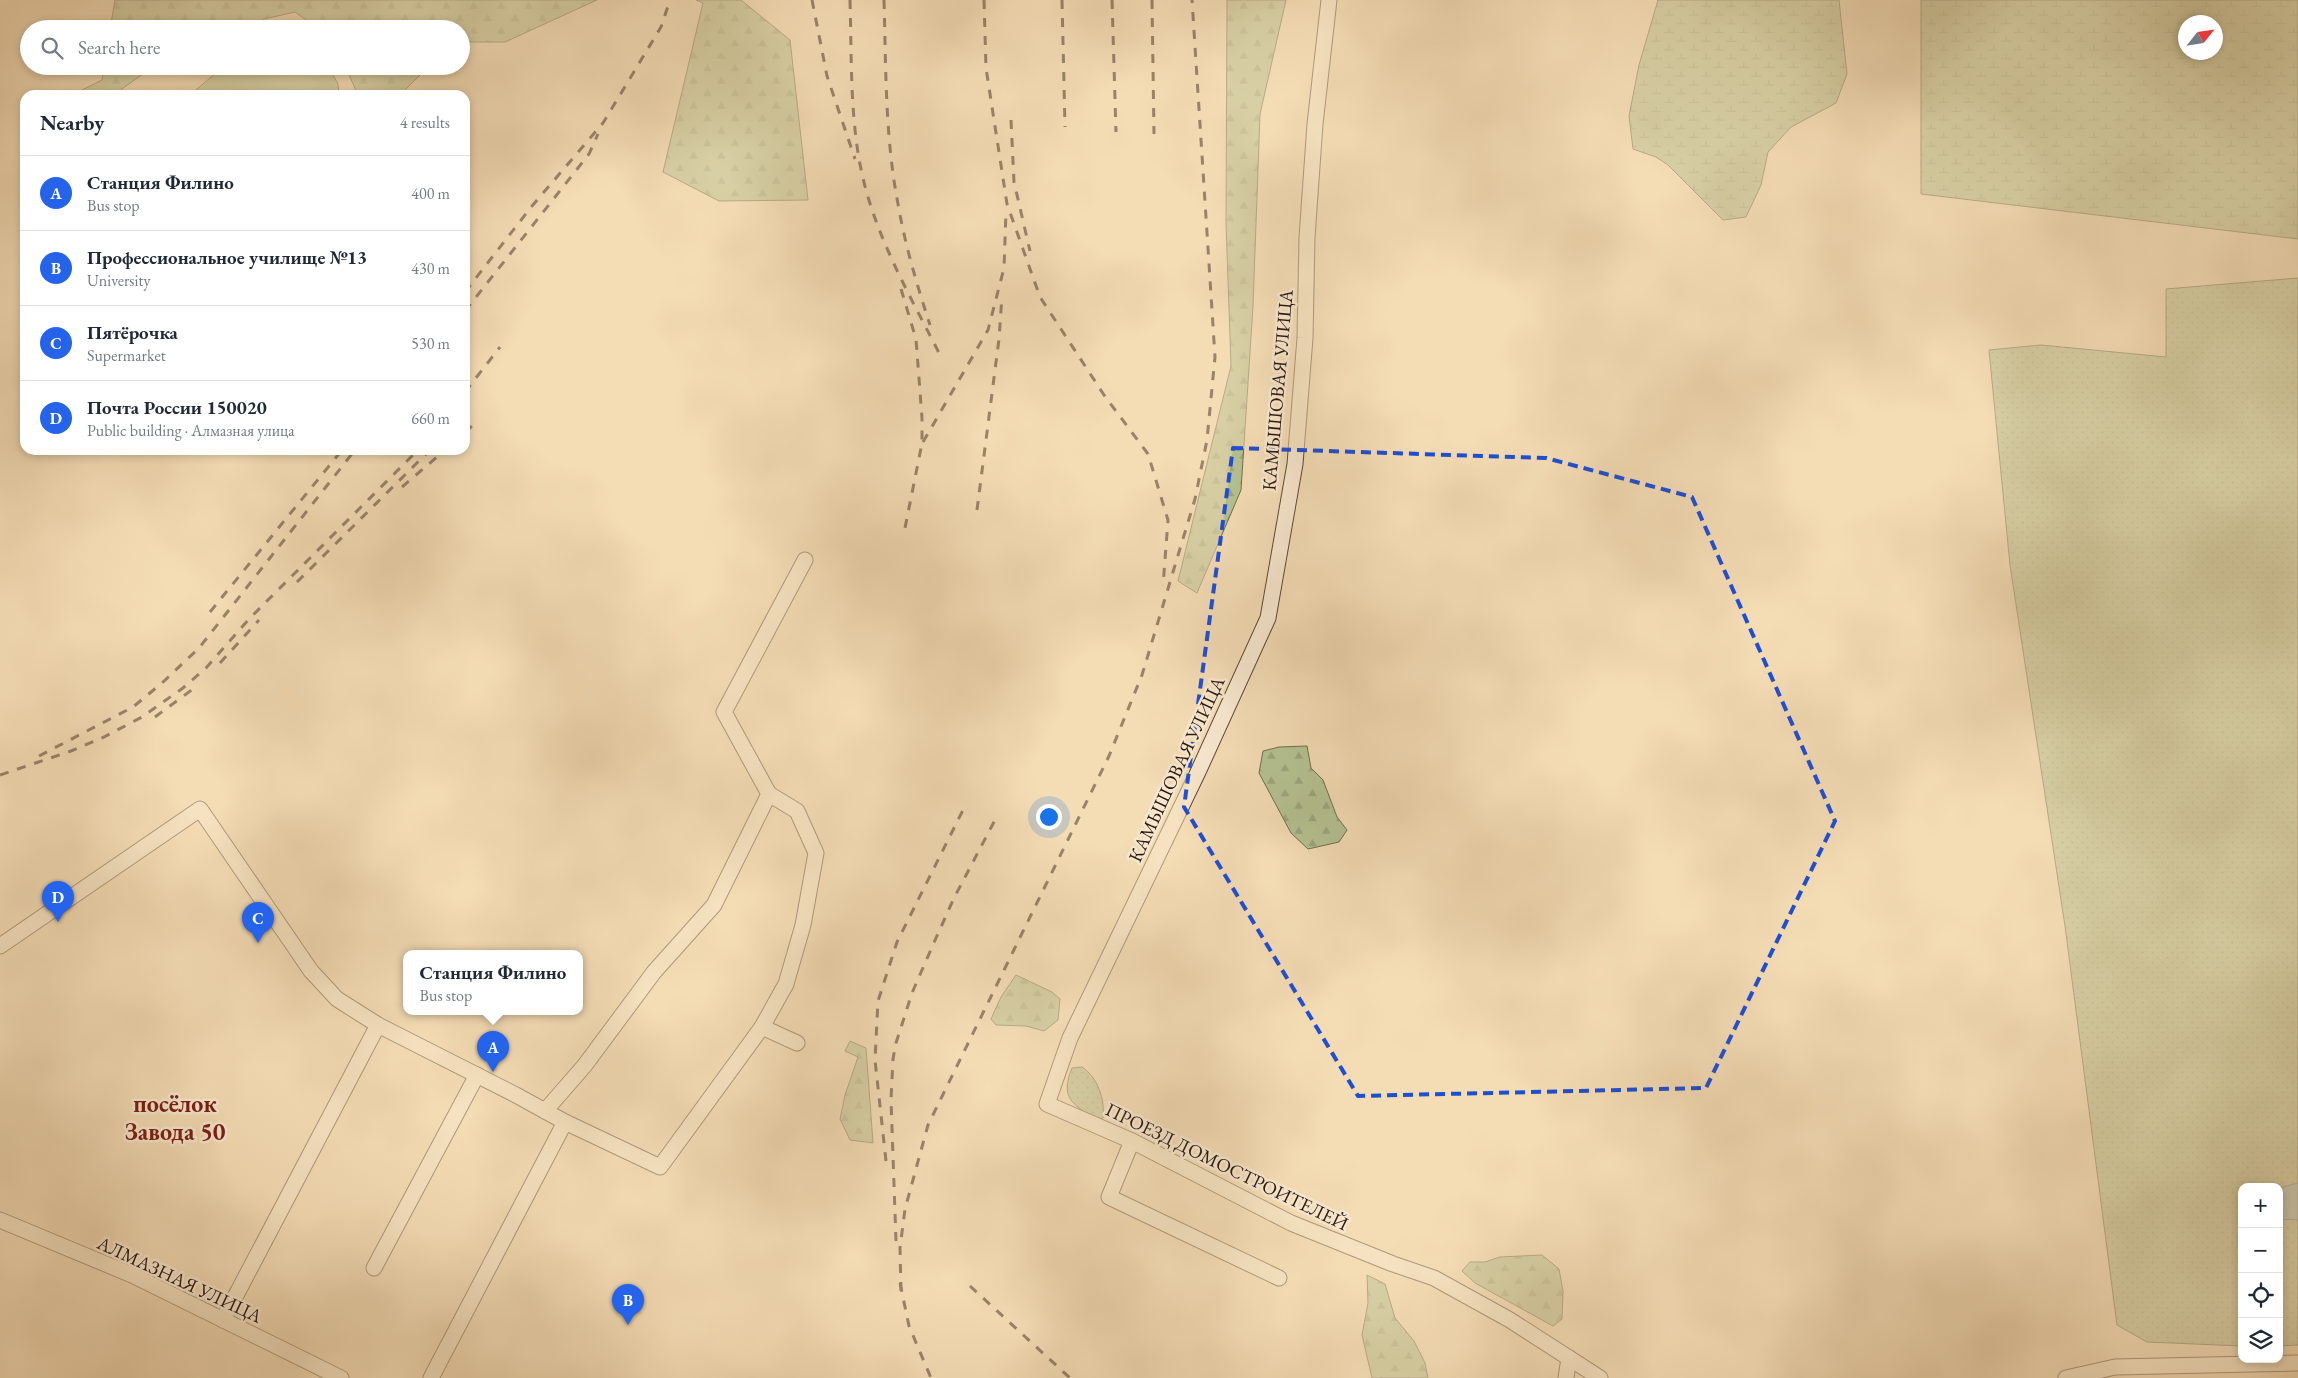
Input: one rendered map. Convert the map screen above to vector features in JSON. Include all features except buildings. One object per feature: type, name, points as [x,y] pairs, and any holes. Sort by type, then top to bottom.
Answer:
[{"type":"street","name":"КАМЫШОВАЯ УЛИЦА","points":[[1047,1104],[1070,1038],[1198,772],[1268,618],[1295,464],[1305,338],[1307,238],[1313,152],[1329,0]]},
{"type":"street","points":[[0,946],[200,809],[319,981],[337,999],[378,1025],[564,1122],[660,1167],[762,1027],[786,984],[804,925],[816,853],[797,811],[769,794],[724,712],[805,560]]},
{"type":"street","points":[[545,1111],[585,1065],[654,972],[714,905],[769,794]]},
{"type":"street","points":[[223,1320],[378,1025]]},
{"type":"street","points":[[762,1027],[798,1043]]},
{"type":"street","points":[[374,1268],[477,1075]]},
{"type":"street","name":"ПРОЕЗД ДОМОСТРОИТЕЛЕЙ","points":[[1047,1104],[1132,1141],[1291,1223],[1393,1264],[1434,1278],[1510,1320],[1600,1378]]},
{"type":"street","points":[[431,1378],[564,1122]]},
{"type":"street","points":[[1132,1141],[1109,1197],[1279,1278]]},
{"type":"street","name":"АЛМАЗНАЯ УЛИЦА","points":[[0,1220],[132,1275],[341,1378]]},
{"type":"street","points":[[1566,1378],[1569,1358]]},
{"type":"street","points":[[2066,1378],[2115,1367],[2298,1363]]},
{"type":"highlighted area","points":[[1233,448],[1546,458],[1692,497],[1835,821],[1706,1088],[1358,1096],[1184,807]]},
{"type":"green space","points":[[115,0],[597,0],[505,42],[470,42],[470,20],[306,20],[295,12],[263,20],[112,20]]},
{"type":"green space","points":[[696,0],[741,0],[790,40],[808,200],[719,201],[663,172],[703,3]]},
{"type":"green space","points":[[1227,0],[1286,0],[1260,114],[1253,306],[1241,490],[1197,593],[1178,581],[1231,366],[1226,223]]},
{"type":"green space","points":[[1658,0],[1839,0],[1847,74],[1836,103],[1791,127],[1768,152],[1761,185],[1746,217],[1723,220],[1668,165],[1656,157],[1633,149],[1629,116],[1639,65]]},
{"type":"green space","points":[[1921,0],[2298,0],[2298,239],[1921,194]]},
{"type":"green space","points":[[103,75],[141,75],[120,90],[82,90],[102,80]]},
{"type":"green space","points":[[213,75],[333,75],[338,84],[339,90],[196,90]]},
{"type":"green space","points":[[349,75],[420,75],[405,90],[356,90]]},
{"type":"green space","points":[[2298,278],[2298,1345],[2283,1346],[2283,1183],[2238,1183],[2238,1346],[2147,1342],[2117,1325],[2065,926],[2010,565],[1989,350],[2041,345],[2166,357],[2166,289]]},
{"type":"green space","points":[[1307,746],[1311,768],[1323,780],[1337,817],[1347,830],[1339,842],[1308,849],[1291,833],[1259,773],[1263,751],[1279,747]]},
{"type":"green space","points":[[1016,975],[1052,992],[1060,999],[1058,1020],[1044,1031],[1026,1026],[996,1025],[991,1019],[1001,997]]},
{"type":"green space","points":[[850,1041],[866,1048],[873,1143],[850,1140],[840,1119],[845,1095],[858,1057],[845,1051]]},
{"type":"green space","points":[[1082,1067],[1092,1077],[1099,1090],[1103,1104],[1103,1118],[1094,1119],[1070,1099],[1067,1086],[1072,1068]]},
{"type":"green space","points":[[1542,1255],[1559,1269],[1563,1291],[1562,1319],[1553,1326],[1475,1283],[1462,1271],[1470,1262],[1485,1262],[1500,1257]]},
{"type":"green space","points":[[1367,1275],[1385,1284],[1395,1318],[1414,1341],[1425,1363],[1428,1378],[1372,1378],[1362,1335],[1368,1303]]},
{"type":"water","points":[[2298,1183],[2298,1220],[2283,1219],[2283,1187]]},
{"type":"railway","points":[[470,286],[532,206],[603,123],[661,27],[670,0]]},
{"type":"railway","points":[[812,0],[827,76],[855,159]]},
{"type":"railway","points":[[850,0],[854,124],[857,149],[868,197],[883,239],[901,279],[941,357]]},
{"type":"railway","points":[[884,0],[887,102],[894,179],[908,250],[930,325]]},
{"type":"railway","points":[[984,0],[986,68],[1007,204],[1040,297],[1104,395],[1148,454],[1168,520],[1163,586]]},
{"type":"railway","points":[[1062,0],[1065,127]]},
{"type":"railway","points":[[1112,0],[1116,132]]},
{"type":"railway","points":[[1152,0],[1154,134]]},
{"type":"railway","points":[[901,1291],[900,1248],[905,1209],[928,1125],[1109,756],[1142,675],[1195,499],[1207,440],[1215,357],[1192,0]]},
{"type":"railway","points":[[1011,120],[1014,182],[1030,251]]},
{"type":"railway","points":[[470,305],[589,154],[598,134]]},
{"type":"railway","points":[[923,442],[988,330],[1004,268],[1006,212]]},
{"type":"railway","points":[[901,289],[916,339],[922,418],[922,443],[904,533]]},
{"type":"railway","points":[[977,510],[999,339],[1002,296]]},
{"type":"railway","points":[[470,386],[500,347]]},
{"type":"railway","points":[[210,612],[338,455]]},
{"type":"railway","points":[[39,756],[133,707],[199,648],[351,455]]},
{"type":"railway","points":[[0,775],[71,751],[102,738],[142,717],[183,688],[206,668],[249,619],[413,455]]},
{"type":"railway","points":[[297,582],[425,455]]},
{"type":"railway","points":[[402,487],[439,455]]},
{"type":"railway","points":[[220,663],[259,620]]},
{"type":"railway","points":[[155,717],[193,689]]},
{"type":"railway","points":[[886,1161],[875,1060],[878,1001],[897,942],[965,806]]},
{"type":"railway","points":[[896,1241],[891,1100],[893,1059],[896,1043],[912,993],[936,938],[954,898],[995,820]]},
{"type":"railway","points":[[900,1283],[909,1326],[931,1378]]},
{"type":"railway","points":[[970,1286],[1070,1378]]},
{"type":"place","name":"Почта России 150020","points":[[58,922]]},
{"type":"place","name":"Пятёрочка","points":[[258,943]]},
{"type":"place","name":"Станция Филино","points":[[493,1072]]},
{"type":"place","name":"Профессиональное училище №13","points":[[628,1325]]},
{"type":"district","name":"посёлок Завода 50","points":[[175,1118]]}]
